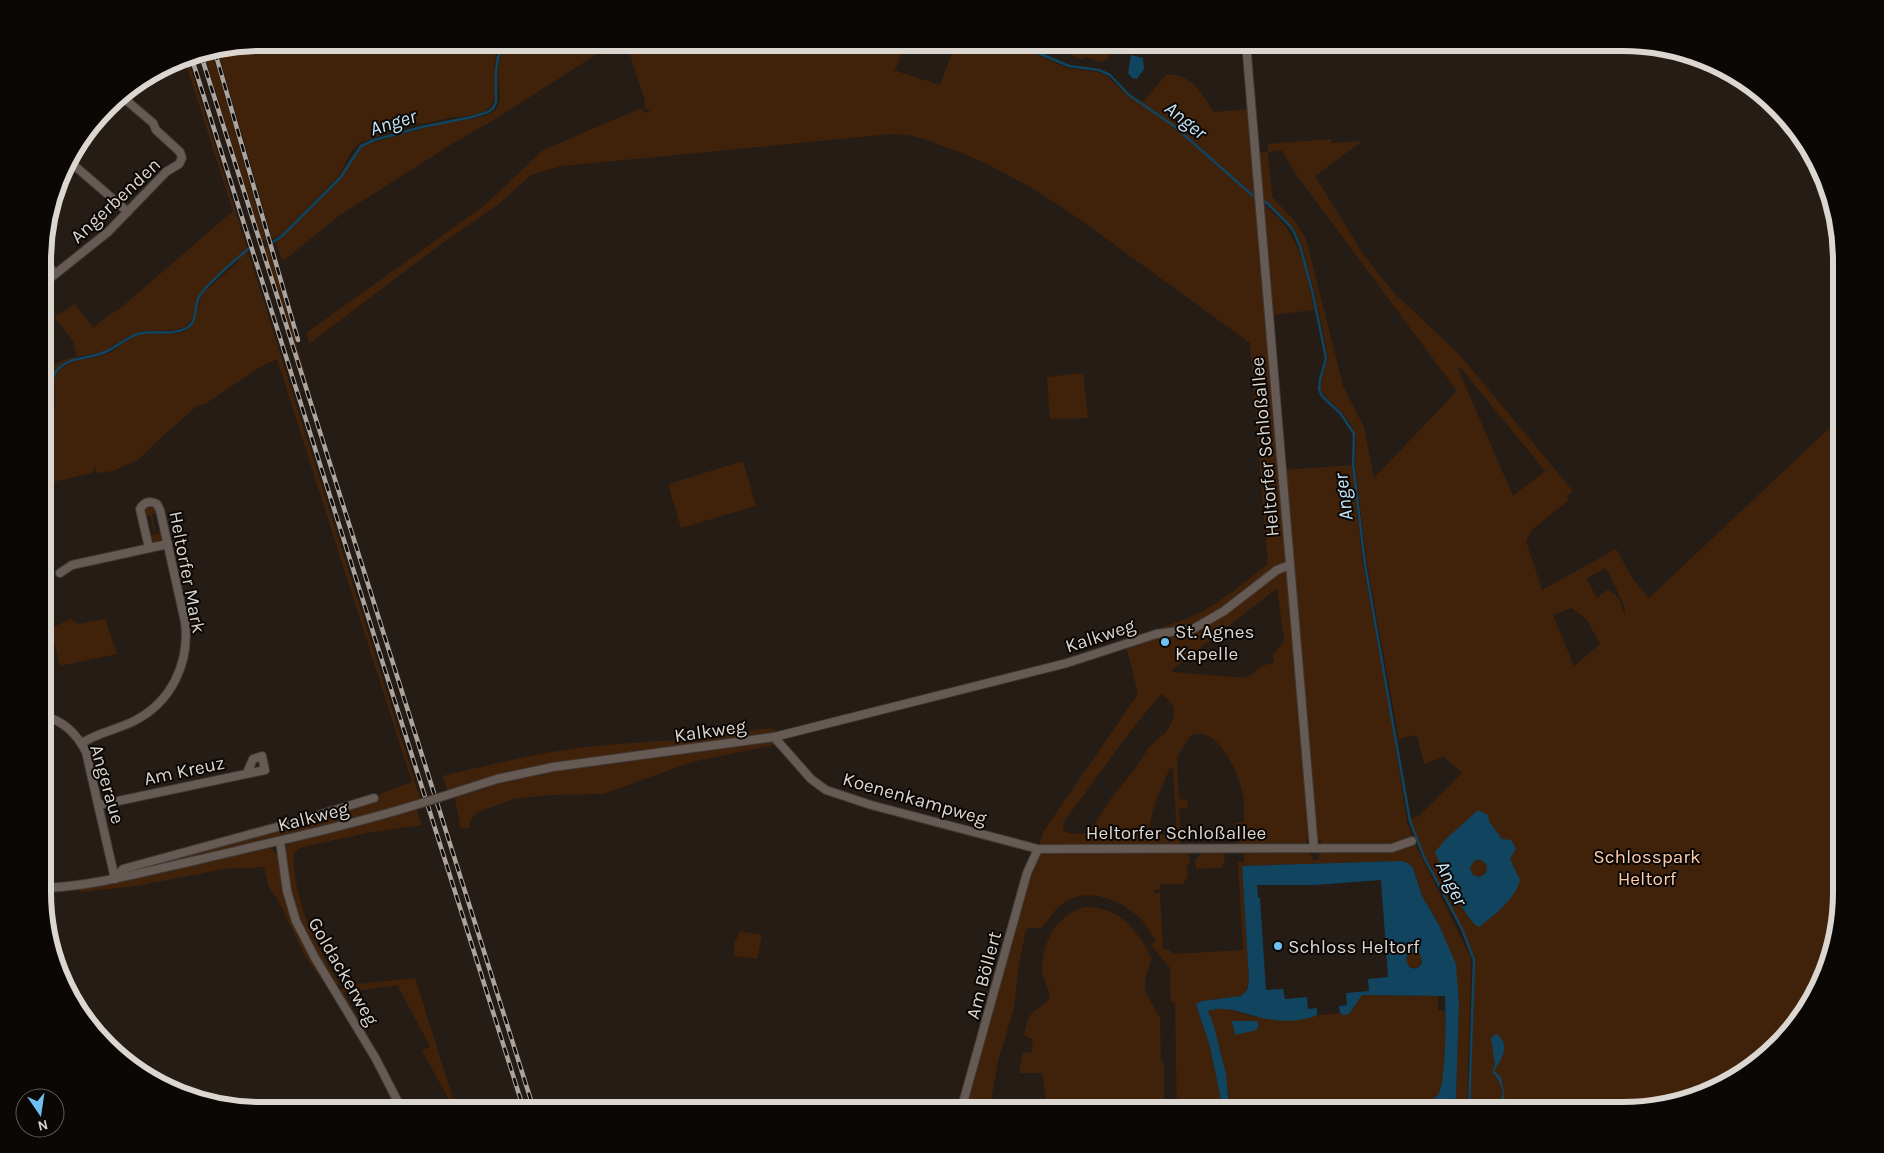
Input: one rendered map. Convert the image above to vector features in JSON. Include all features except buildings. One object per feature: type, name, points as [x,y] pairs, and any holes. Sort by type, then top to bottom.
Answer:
[{"type":"street","name":"Heltorfer Schloßallee","points":[[1247,51],[1314,848]]},
{"type":"street","name":"Angerbenden","points":[[51,277],[98,241],[166,172],[179,164],[182,155],[178,149],[156,130],[153,122],[126,100]]},
{"type":"street","points":[[74,165],[128,212]]},
{"type":"street","points":[[51,269],[56,273]]},
{"type":"street","name":"Heltorfer Mark","points":[[82,744],[101,732],[126,724],[146,714],[164,698],[177,679],[184,658],[187,634],[159,507],[151,502],[144,504],[140,509],[149,548]]},
{"type":"street","points":[[60,573],[72,565],[168,544]]},
{"type":"street","name":"Kalkweg","points":[[51,888],[76,886],[115,879],[280,841],[370,819],[497,779],[553,767],[774,737],[1045,669],[1156,634],[1198,627],[1224,611],[1277,570],[1290,565]]},
{"type":"street","name":"Angeraue","points":[[51,718],[67,726],[82,744],[89,761],[115,879]]},
{"type":"street","name":"Koenenkampweg","points":[[774,737],[811,779],[826,790],[864,803],[1038,849]]},
{"type":"street","name":"Am Kreuz","points":[[99,805],[247,773]]},
{"type":"street","name":"Kalkweg","points":[[115,879],[123,869],[299,821],[374,798]]},
{"type":"street","name":"Goldackerweg","points":[[280,841],[288,891],[299,927],[315,958],[371,1050],[398,1102]]},
{"type":"street","name":"Heltorfer Schloßallee","points":[[1038,849],[1392,848],[1412,841]]},
{"type":"street","name":"Am Böllert","points":[[963,1102],[1027,873],[1038,849]]},
{"type":"green space","points":[[261,51],[499,51],[496,60],[494,99],[483,112],[418,124],[359,143],[351,152],[338,177],[281,235],[272,239],[219,55]]},
{"type":"green space","points":[[505,51],[602,51],[340,215],[283,261],[276,244],[277,241],[338,182],[357,152],[363,146],[447,122],[473,119],[490,114],[495,110],[500,101],[498,71],[500,58]]},
{"type":"green space","points":[[629,51],[902,51],[897,66],[893,70],[940,85],[953,51],[1025,51],[1067,68],[1098,72],[1108,77],[1129,97],[1143,102],[1166,75],[1175,75],[1182,77],[1195,86],[1214,112],[1250,109],[1287,555],[1284,562],[1222,610],[1196,626],[1150,633],[1207,609],[1234,591],[1268,564],[1250,343],[1086,224],[1041,194],[993,167],[931,141],[912,136],[892,134],[562,166],[531,175],[500,203],[444,242],[309,344],[306,333],[485,205],[543,150],[641,108],[646,113],[650,111],[644,107],[645,101]]},
{"type":"green space","points":[[1064,51],[1111,51],[1108,58],[1102,62],[1084,57],[1082,60]]},
{"type":"green space","points":[[213,57],[266,240],[262,241],[205,58],[207,58]]},
{"type":"green space","points":[[189,64],[421,801],[370,817],[132,872],[374,799],[382,793],[412,782],[277,359],[260,367],[205,404],[198,405],[138,460],[113,471],[96,473],[95,466],[92,473],[51,482],[51,413],[54,407],[54,385],[58,372],[67,364],[109,353],[130,338],[138,335],[151,333],[172,334],[190,328],[195,321],[203,293],[239,261],[237,258],[199,295],[193,318],[185,327],[173,330],[142,331],[127,337],[103,352],[77,357],[73,341],[54,317],[75,304],[93,328],[110,314],[117,311],[233,211],[186,65]]},
{"type":"green space","name":"Schlosspark Heltorf","points":[[1331,139],[1331,143],[1362,141],[1315,176],[1363,254],[1393,292],[1459,354],[1573,491],[1566,496],[1569,500],[1533,529],[1526,541],[1542,590],[1616,549],[1633,579],[1649,598],[1833,425],[1833,892],[1829,933],[1817,972],[1805,997],[1789,1020],[1761,1050],[1728,1074],[1716,1080],[1677,1095],[1650,1100],[1623,1102],[1470,1102],[1475,961],[1462,929],[1424,856],[1411,819],[1419,816],[1462,773],[1444,757],[1424,764],[1417,735],[1399,739],[1367,565],[1355,464],[1356,436],[1344,414],[1324,395],[1320,387],[1328,358],[1314,290],[1302,246],[1295,230],[1267,202],[1261,199],[1257,153],[1268,152],[1268,144]],"holes":[[[1281,150],[1298,177],[1457,391],[1374,478],[1364,427],[1343,386],[1306,239],[1294,220],[1272,197],[1268,152]],[[1460,367],[1545,471],[1513,496],[1458,369]],[[1606,568],[1624,605],[1626,619],[1618,598],[1607,590],[1597,598],[1586,578]],[[1572,608],[1587,620],[1600,644],[1574,666],[1553,615]]]},
{"type":"green space","points":[[1262,204],[1275,214],[1293,237],[1304,265],[1314,310],[1271,315]]},
{"type":"green space","points":[[268,246],[306,377],[304,378],[264,247]]},
{"type":"green space","points":[[74,357],[74,359],[55,373],[51,407],[51,370],[64,360]]},
{"type":"green space","points":[[1083,373],[1088,418],[1050,419],[1047,377]]},
{"type":"green space","points":[[743,461],[756,506],[681,528],[668,484]]},
{"type":"green space","points":[[1352,465],[1363,565],[1393,729],[1407,822],[1413,837],[1401,845],[1323,846],[1321,841],[1315,839],[1283,470]]},
{"type":"green space","points":[[149,505],[154,506],[158,513],[152,514],[156,534],[162,533],[163,539],[161,543],[154,544],[150,540],[149,536],[155,534],[150,515],[145,516],[144,510]]},
{"type":"green space","points":[[1282,571],[1288,573],[1311,838],[1306,841],[1305,845],[1238,846],[1235,823],[1244,822],[1244,801],[1241,786],[1232,763],[1218,743],[1209,736],[1200,734],[1190,736],[1177,757],[1179,799],[1187,800],[1188,807],[1179,808],[1181,846],[1039,846],[1043,832],[1138,694],[1128,653],[1124,646],[1155,635],[1185,632],[1188,638],[1196,629]],"holes":[[[1277,588],[1284,638],[1283,643],[1273,654],[1274,662],[1262,666],[1246,678],[1172,672],[1173,669]],[[1161,694],[1174,708],[1173,718],[1164,735],[1150,746],[1134,770],[1112,797],[1090,831],[1077,834],[1063,831],[1063,823],[1133,728]],[[1170,768],[1173,769],[1177,835],[1147,835],[1155,803]]]},
{"type":"green space","points":[[71,619],[78,624],[105,619],[117,654],[60,666],[51,628]]},
{"type":"green space","points":[[51,634],[54,648],[51,652]]},
{"type":"green space","points":[[772,729],[776,731],[775,734],[555,765],[448,792],[442,776],[513,760],[585,747],[694,738]]},
{"type":"green space","points":[[767,740],[779,744],[692,762],[603,794],[551,795],[513,799],[476,813],[470,821],[469,828],[461,829],[454,794],[523,775]]},
{"type":"green space","points":[[416,807],[422,825],[373,832],[311,845],[299,848],[294,853],[295,876],[306,919],[318,946],[340,985],[333,983],[310,946],[293,905],[284,851],[292,840]]},
{"type":"green space","points":[[1415,843],[1471,958],[1467,1102],[1454,1102],[1456,1093],[1459,1005],[1456,964],[1439,925],[1422,896],[1414,870],[1401,861],[1242,866],[1249,981],[1245,993],[1241,996],[1202,1001],[1196,1004],[1210,1047],[1221,1102],[1177,1102],[1175,1002],[1171,1002],[1170,968],[1151,945],[1156,941],[1140,918],[1115,901],[1095,896],[1084,895],[1074,897],[1061,904],[1042,928],[1029,928],[1026,930],[1019,964],[1014,1008],[998,1061],[992,1096],[989,1102],[964,1102],[1035,858],[1041,852],[1185,851],[1189,857],[1190,864],[1187,865],[1188,876],[1183,884],[1160,884],[1160,889],[1154,890],[1154,893],[1160,893],[1163,949],[1168,949],[1174,954],[1243,950],[1238,862],[1244,862],[1244,850],[1308,852],[1313,857],[1313,860],[1319,860],[1318,856],[1322,850]]},
{"type":"green space","points":[[266,847],[272,849],[279,857],[290,907],[338,997],[332,994],[306,958],[278,900],[268,886],[264,867],[224,869],[136,886],[82,892],[76,888]]},
{"type":"green space","points":[[1223,850],[1225,863],[1223,863],[1223,868],[1196,869],[1195,860],[1203,852]]},
{"type":"green space","points":[[1085,907],[1097,908],[1116,914],[1137,934],[1152,958],[1145,979],[1145,991],[1160,1018],[1161,1062],[1164,1063],[1164,1102],[1047,1102],[1042,1073],[1019,1073],[1023,1052],[1031,1053],[1033,1040],[1024,1035],[1028,1020],[1031,1014],[1045,1003],[1050,996],[1042,970],[1045,947],[1049,937],[1060,921],[1076,910]]},
{"type":"green space","points":[[740,931],[762,935],[757,959],[734,956],[734,944]]},
{"type":"green space","points":[[1411,952],[1417,952],[1422,957],[1420,966],[1411,968],[1406,963],[1406,957]]},
{"type":"green space","points":[[415,978],[454,1102],[448,1102],[450,1101],[422,1051],[430,1046],[397,985],[344,993],[405,1102],[399,1102],[341,996],[341,989],[349,985]]},
{"type":"green space","points":[[1362,995],[1438,996],[1438,1010],[1445,1011],[1445,1031],[1443,1078],[1438,1096],[1415,1102],[1230,1102],[1221,1052],[1208,1011],[1228,1009],[1252,1016],[1268,1018],[1350,1013]]},
{"type":"water","points":[[1131,55],[1143,58],[1144,69],[1137,79],[1132,78],[1128,73]]},
{"type":"water","points":[[1478,810],[1488,815],[1489,821],[1502,839],[1511,840],[1516,848],[1510,859],[1520,880],[1517,888],[1503,907],[1479,927],[1468,916],[1461,905],[1435,852],[1445,840]],"holes":[[[1475,860],[1481,860],[1486,864],[1487,870],[1484,875],[1478,877],[1472,874],[1470,868]]]},
{"type":"water","points":[[1401,861],[1408,863],[1413,868],[1422,896],[1439,925],[1456,964],[1459,1004],[1454,1102],[1370,1102],[1427,1100],[1438,1095],[1441,1089],[1444,1064],[1445,996],[1362,995],[1349,1014],[1343,1015],[1340,1013],[1339,1006],[1347,1005],[1346,993],[1369,991],[1368,979],[1388,977],[1381,880],[1315,885],[1257,885],[1258,897],[1260,898],[1266,990],[1283,989],[1285,999],[1307,997],[1308,1009],[1317,1008],[1317,1015],[1310,1018],[1286,1021],[1262,1018],[1226,1009],[1208,1011],[1214,1026],[1226,1074],[1229,1102],[1221,1102],[1210,1047],[1196,1004],[1202,1001],[1241,996],[1247,990],[1249,981],[1242,866]],"holes":[[[1415,952],[1420,954],[1422,962],[1419,967],[1411,968],[1406,959],[1408,954]]]},
{"type":"water","points":[[1232,1021],[1257,1021],[1259,1027],[1257,1027],[1257,1030],[1235,1035]]},
{"type":"water","points":[[1496,1034],[1501,1038],[1504,1047],[1502,1057],[1494,1071],[1501,1077],[1505,1097],[1500,1102],[1498,1102],[1501,1099],[1502,1088],[1492,1072],[1495,1064],[1491,1038]]},
{"type":"waterway","name":"Anger","points":[[273,242],[282,236],[340,178],[361,146],[374,140],[422,127],[472,117],[488,112],[493,108],[496,102],[498,57],[502,51]]},
{"type":"waterway","name":"Anger","points":[[1033,51],[1069,66],[1099,70],[1110,75],[1129,95],[1174,126],[1257,198]]},
{"type":"waterway","name":"Anger","points":[[1262,201],[1267,203],[1288,224],[1293,230],[1300,246],[1312,290],[1326,358],[1319,389],[1322,396],[1341,414],[1354,434],[1353,463],[1365,565],[1410,821],[1424,857],[1462,929],[1474,960],[1469,1102]]},
{"type":"waterway","name":"Anger","points":[[51,409],[53,380],[59,368],[70,361],[105,352],[137,334],[177,331],[187,328],[193,322],[199,297],[214,279],[248,249]]},
{"type":"railway","points":[[216,56],[298,340]]},
{"type":"railway","points":[[202,59],[531,1102]]},
{"type":"railway","points":[[193,62],[521,1102]]},
{"type":"place","name":"St. Agnes Kapelle","points":[[1165,642]]},
{"type":"place","name":"Schloss Heltorf","points":[[1278,946]]}]
